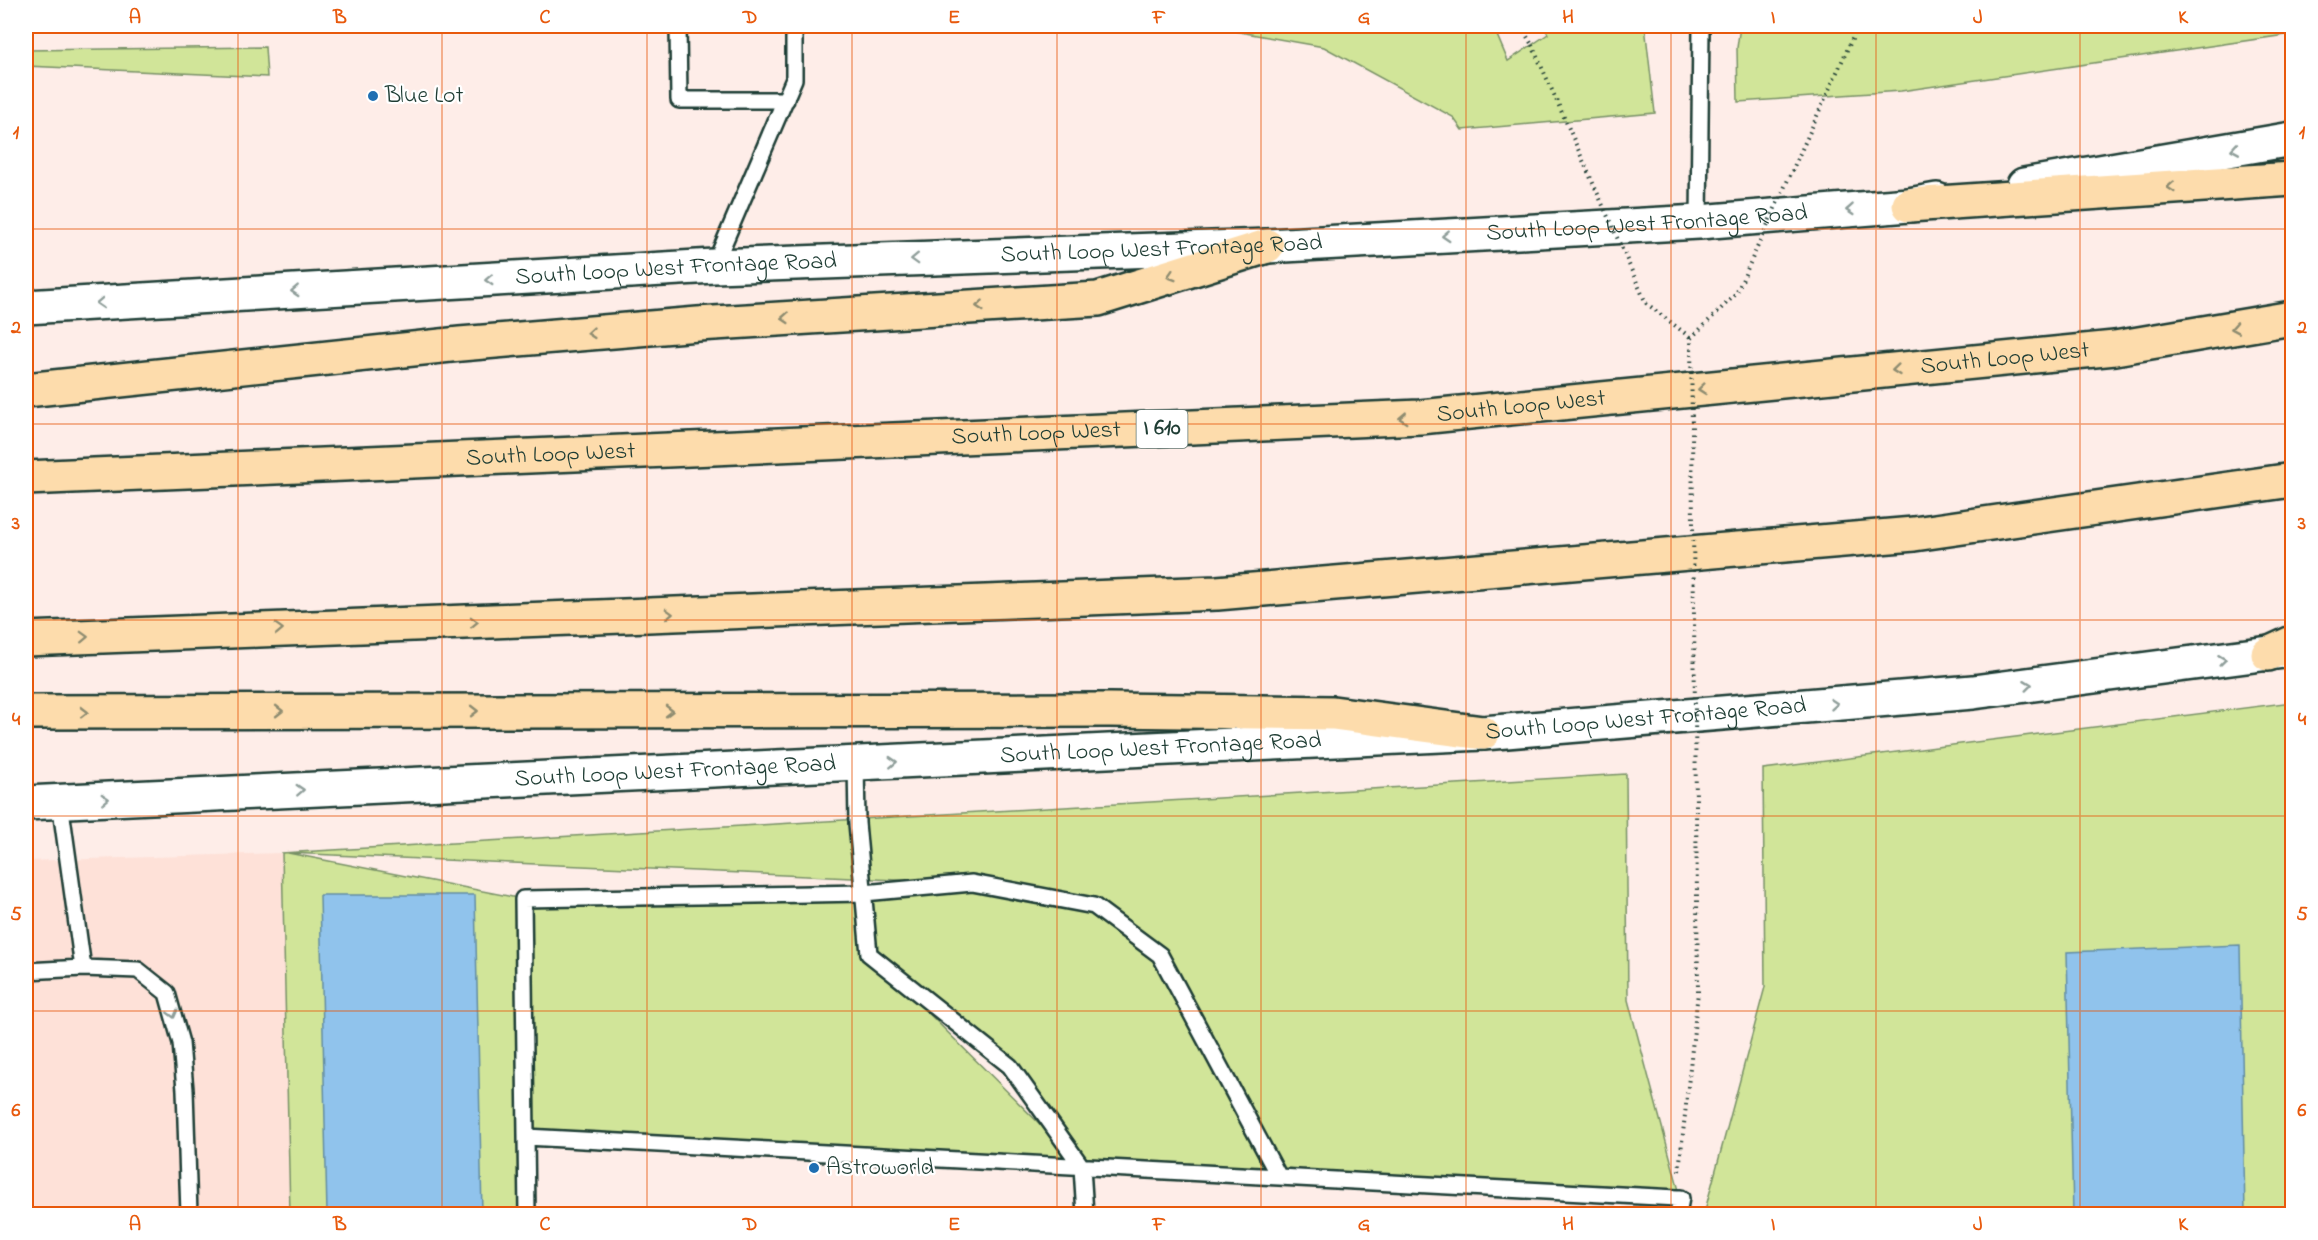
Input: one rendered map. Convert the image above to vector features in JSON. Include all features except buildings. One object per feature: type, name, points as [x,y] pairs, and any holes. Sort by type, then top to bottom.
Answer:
[{"type":"highway","points":[[1909,205],[2292,179]]},
{"type":"highway","points":[[26,390],[483,342],[698,324],[1098,299],[1267,246]]},
{"type":"highway","name":"South Loop West","points":[[26,477],[1420,417],[2115,348],[2292,318]]},
{"type":"highway","points":[[26,639],[1216,593],[1914,534],[2292,480]]},
{"type":"highway","points":[[26,712],[1109,710],[1333,713],[1483,733]]},
{"type":"main road","name":"South Loop West Frontage Road","points":[[26,307],[714,266],[1267,246],[1699,222],[1909,205],[2292,139]]},
{"type":"main road","name":"South Loop West Frontage Road","points":[[26,803],[1483,733],[1973,692],[2284,649]]},
{"type":"lane","points":[[678,26],[679,100],[786,100]]},
{"type":"lane","points":[[714,266],[794,79],[794,26]]},
{"type":"lane","points":[[1699,222],[1701,26]]},
{"type":"lane","points":[[856,764],[857,823],[869,954],[1010,1066],[1082,1167],[1085,1215]]},
{"type":"lane","points":[[60,802],[83,968]]},
{"type":"lane","points":[[527,1215],[523,899],[864,893],[972,883],[1094,906],[1160,955],[1279,1178]]},
{"type":"lane","points":[[26,970],[83,968],[138,970],[168,993],[181,1043],[185,1090],[189,1215]]},
{"type":"lane","points":[[526,1137],[1681,1198],[1678,1215]]},
{"type":"path","points":[[1521,26],[1532,45],[1646,303],[1691,338]]},
{"type":"path","points":[[1677,1198],[1698,992],[1691,338],[1736,294],[1858,26]]},
{"type":"shaded area","points":[[282,853],[283,936],[292,951],[294,1214],[26,1214],[26,861]]},
{"type":"green space","points":[[1206,26],[1493,26],[1508,61],[1548,34],[1544,26],[1645,26],[1655,113],[1462,130],[1453,117],[1324,47]]},
{"type":"green space","points":[[1740,26],[2292,26],[2292,34],[1901,91],[1738,102],[1737,48]]},
{"type":"green space","points":[[265,47],[267,77],[26,66],[26,50]]},
{"type":"green space","points":[[2292,702],[2292,1214],[1704,1214],[1765,987],[1763,769]]},
{"type":"green space","points":[[1626,774],[1628,1000],[1681,1198],[526,1137],[526,1214],[290,1214],[282,853]],"holes":[[[288,853],[966,883],[523,899]],[[874,959],[1010,1066],[1079,1163]]]},
{"type":"water","points":[[320,895],[475,895],[482,1214],[327,1214]]},
{"type":"water","points":[[2240,945],[2245,1214],[2073,1214],[2067,952]]},
{"type":"place","name":"Blue Lot","points":[[373,96]]},
{"type":"place","name":"Astroworld","points":[[814,1168]]}]
